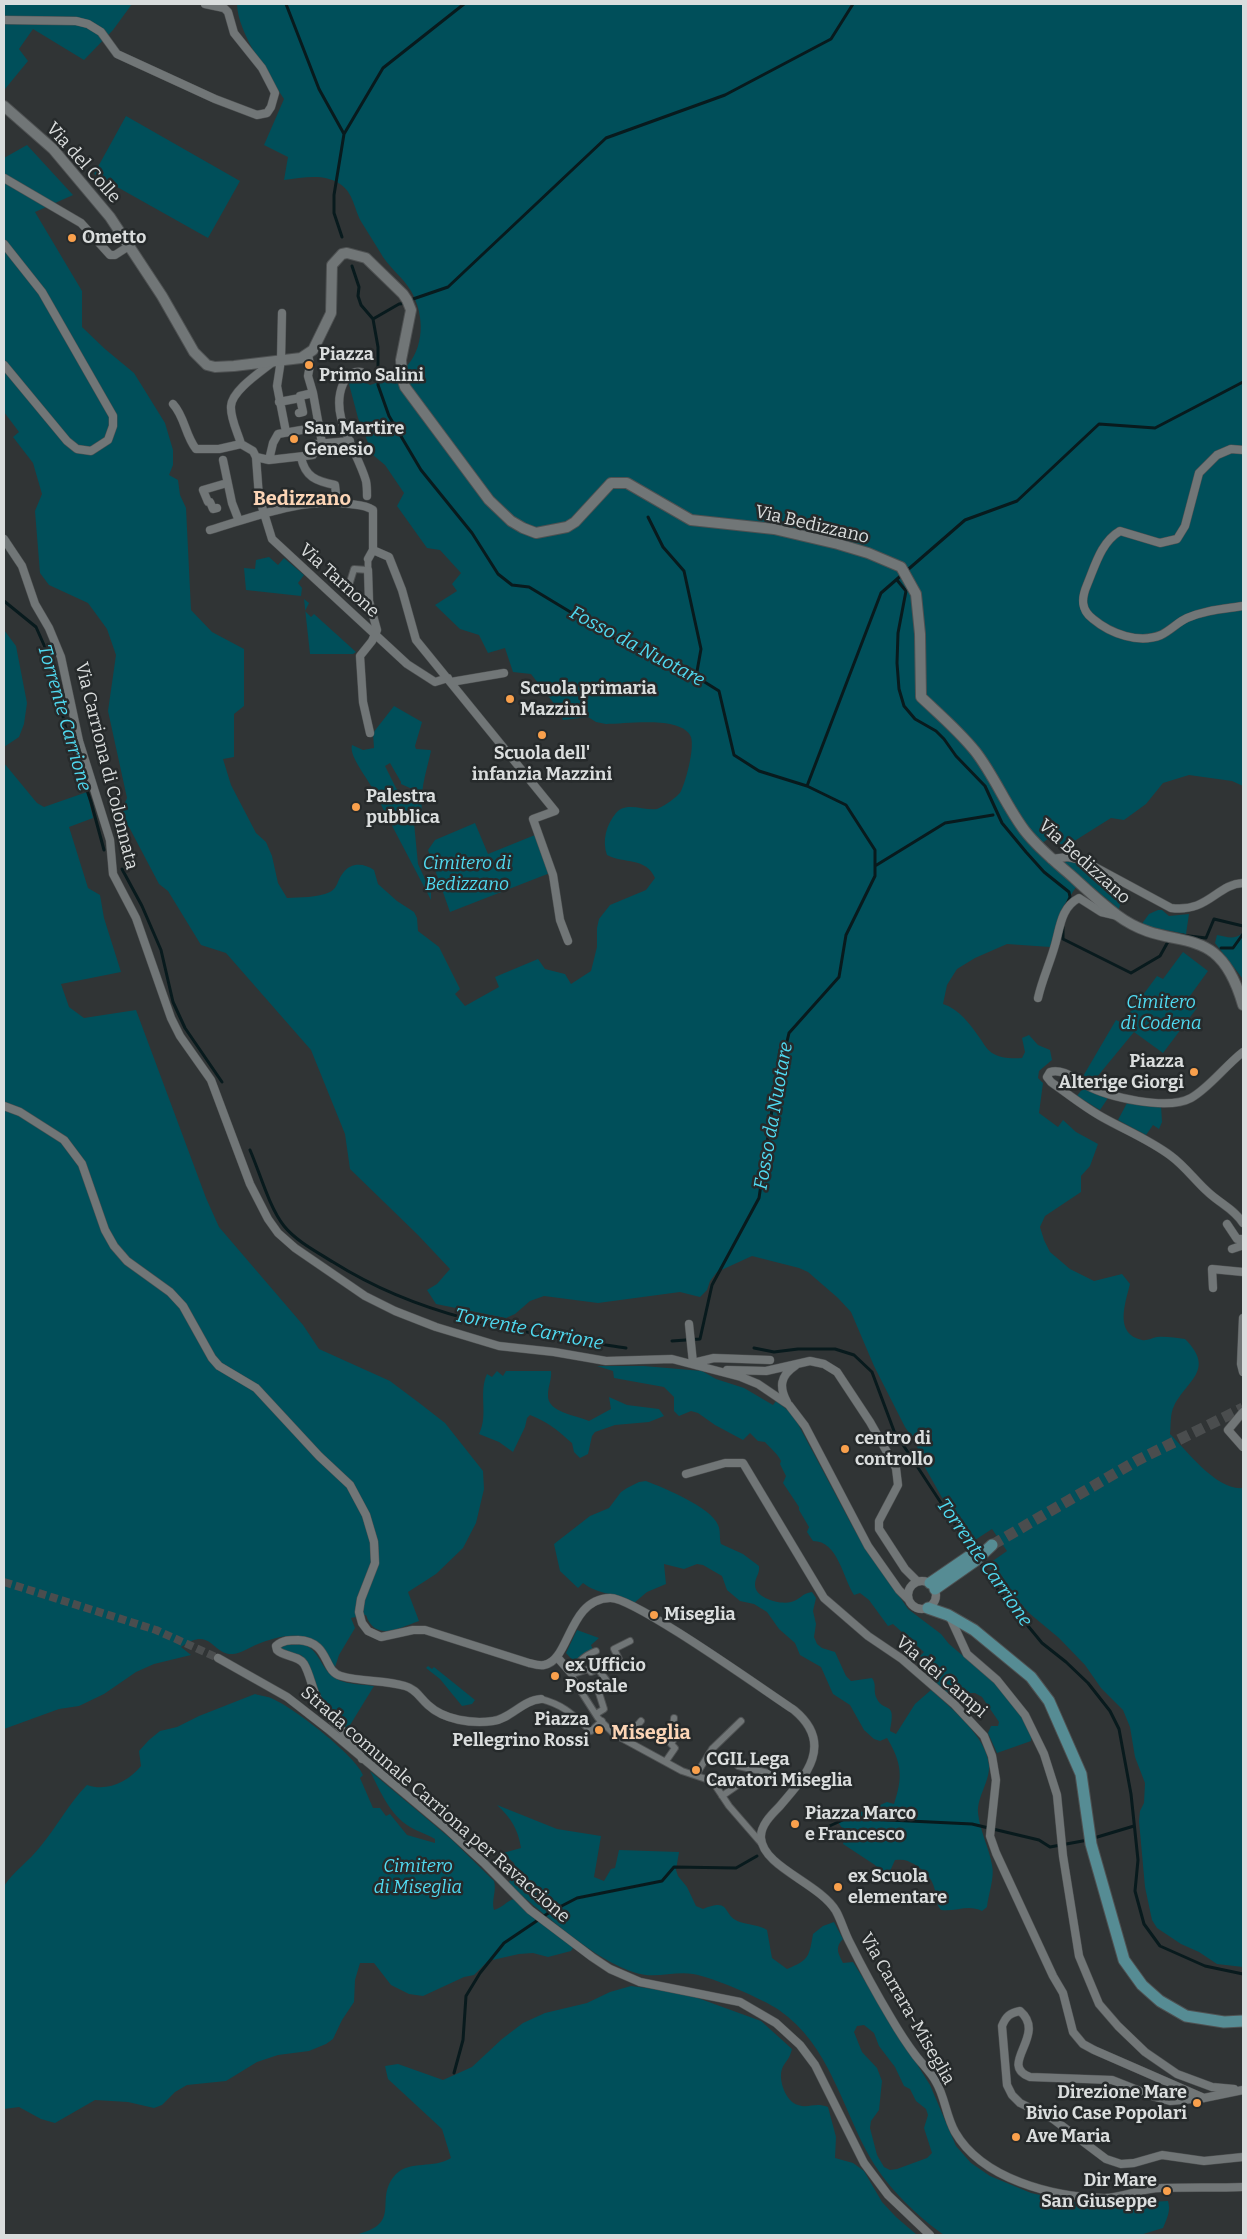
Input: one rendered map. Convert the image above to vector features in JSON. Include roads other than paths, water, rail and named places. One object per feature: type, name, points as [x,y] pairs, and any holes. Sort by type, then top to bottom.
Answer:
[{"type":"main road","points":[[932,1595],[970,1555],[989,1547]]},
{"type":"main road","name":"Via Carriona di Colonnata","points":[[932,1595],[948,1615],[974,1630],[1031,1677],[1049,1701],[1081,1774],[1091,1844],[1124,1960],[1142,1985],[1160,2001],[1186,2016],[1224,2022],[1243,2021]]},
{"type":"street","points":[[4,20],[76,21],[88,24],[104,35],[117,54],[215,99],[257,115],[267,114],[272,107],[275,93],[262,68],[234,33],[228,12],[224,8],[205,4]]},
{"type":"street","name":"Via del Colle","points":[[4,106],[52,149],[110,217],[162,296],[201,362],[215,367],[301,358],[308,354]]},
{"type":"street","points":[[4,178],[81,223],[110,255],[115,255],[129,246]]},
{"type":"street","points":[[4,244],[42,292],[113,416],[113,426],[108,440],[91,451],[77,449],[66,441],[4,365]]},
{"type":"street","name":"Via Bedizzano","points":[[308,354],[313,350],[331,313],[332,265],[342,254],[356,254],[366,258],[403,294],[411,310],[403,344],[402,377],[405,386],[489,500],[511,521],[523,528],[536,532],[567,527],[575,522],[611,483],[627,483],[692,520],[774,529],[845,546],[868,553],[901,567],[916,594],[920,634],[922,697],[975,751],[1025,831],[1051,859],[1118,916],[1149,933],[1192,941],[1207,947],[1226,966],[1241,989],[1243,1005]]},
{"type":"street","points":[[282,313],[277,386],[282,433]]},
{"type":"street","points":[[278,360],[247,383],[233,399],[232,414],[241,444],[253,451],[256,461],[315,454],[319,445],[319,427],[308,376],[310,365],[308,354]]},
{"type":"street","points":[[361,372],[347,376],[339,396],[342,416],[366,482],[366,496]]},
{"type":"street","points":[[279,402],[300,398],[300,396],[313,393]]},
{"type":"street","points":[[299,413],[303,412],[300,398]]},
{"type":"street","points":[[173,404],[178,410],[188,436],[196,449],[219,449],[241,444]]},
{"type":"street","points":[[269,460],[272,443],[282,433],[319,427]]},
{"type":"street","points":[[319,445],[350,441]]},
{"type":"street","points":[[1243,450],[1231,449],[1218,455],[1199,473],[1186,526],[1177,539],[1160,543],[1120,531],[1110,536],[1104,545],[1087,584],[1082,601],[1084,608],[1094,620],[1114,632],[1134,638],[1160,635],[1185,618],[1205,611],[1243,606]]},
{"type":"street","points":[[301,457],[304,469],[321,482],[335,485],[338,503]]},
{"type":"street","points":[[223,460],[232,503],[239,521]]},
{"type":"street","name":"Via Tarnone","points":[[256,461],[259,497],[272,539],[419,674],[435,682],[504,673]]},
{"type":"street","points":[[217,508],[213,509],[203,490],[228,483]]},
{"type":"street","points":[[210,530],[264,512],[307,503],[338,503],[367,506],[373,510],[373,546],[368,559],[369,601],[377,627],[372,641],[360,656],[363,702],[370,733]]},
{"type":"street","name":"Via Carriona di Colonnata","points":[[4,539],[22,566],[34,604],[49,628],[61,657],[79,741],[110,840],[113,874],[136,918],[171,1018],[180,1036],[211,1080],[250,1184],[268,1219],[278,1233],[294,1248],[365,1296],[436,1327],[499,1346],[554,1352],[606,1361],[672,1359],[692,1363],[711,1370],[741,1377],[758,1384],[789,1405]]},
{"type":"street","points":[[373,546],[389,557],[402,590],[416,640],[555,811],[533,819],[553,875],[560,920],[568,941]]},
{"type":"street","points":[[350,582],[354,570],[368,570]]},
{"type":"street","points":[[1051,859],[1068,857],[1082,860],[1171,908],[1183,910],[1204,904],[1230,887],[1243,883]]},
{"type":"street","points":[[1038,998],[1055,945],[1060,921],[1073,901],[1079,898],[1101,912],[1118,916]]},
{"type":"street","points":[[1243,1052],[1200,1091],[1182,1102],[1161,1102],[1113,1095],[1093,1088],[1060,1071],[1050,1072],[1047,1077],[1051,1082],[1100,1116],[1148,1141],[1173,1157],[1190,1173],[1195,1181],[1212,1196],[1231,1208],[1243,1222]]},
{"type":"street","points":[[4,1106],[20,1112],[64,1140],[82,1164],[105,1230],[114,1246],[127,1260],[170,1292],[183,1306],[212,1358],[219,1366],[256,1388],[318,1456],[350,1485],[366,1515],[374,1542],[375,1563],[361,1599],[359,1612],[362,1623],[368,1631],[381,1637],[413,1630],[424,1630],[529,1663],[545,1665],[555,1659],[576,1621],[588,1606],[597,1600],[618,1599],[633,1605],[804,1718],[811,1730],[815,1743],[814,1756],[809,1769],[768,1819],[761,1840]]},
{"type":"street","points":[[1228,1224],[1237,1239],[1242,1239],[1241,1246],[1232,1249]]},
{"type":"street","points":[[1212,1288],[1212,1269],[1243,1272]]},
{"type":"street","points":[[1243,1318],[1241,1364],[1243,1372]]},
{"type":"street","points":[[689,1324],[692,1363],[714,1358],[770,1360]]},
{"type":"street","name":"Via Carriona di Colonnata","points":[[711,1370],[766,1371],[801,1362],[818,1362],[837,1372],[893,1460],[899,1478],[898,1485],[880,1520],[879,1528],[905,1569],[932,1595],[916,1608],[899,1590],[868,1546],[805,1426],[782,1393],[781,1384],[783,1376],[801,1362]]},
{"type":"street","points":[[1243,1412],[1228,1430],[1243,1448]]},
{"type":"street","name":"Via dei Campi","points":[[686,1474],[724,1464],[743,1463],[824,1598],[868,1636],[902,1659],[954,1704],[984,1736],[992,1756],[996,1780],[990,1836],[1023,1913],[1063,1993],[1069,2020],[1076,2037],[1083,2044],[1094,2050],[1204,2098]]},
{"type":"street","points":[[908,1599],[908,1590],[917,1581]]},
{"type":"street","points":[[948,1615],[967,1654],[997,1680],[1016,1701],[1030,1722],[1044,1754],[1057,1795],[1063,1856],[1080,1956],[1099,2004],[1118,2026],[1145,2052],[1177,2074],[1212,2087],[1243,2090]]},
{"type":"street","points":[[572,1678],[590,1669],[590,1672],[619,1659],[614,1649],[630,1640]]},
{"type":"street","points":[[362,1760],[358,1746],[318,1702],[304,1664],[298,1659],[281,1654],[277,1650],[276,1646],[281,1642],[304,1641],[318,1647],[326,1656],[330,1669],[339,1676],[410,1688],[430,1707],[443,1716],[492,1721],[516,1711],[534,1700],[541,1699],[556,1703],[567,1709],[591,1731],[602,1721]]},
{"type":"street","points":[[572,1678],[582,1658],[596,1651]]},
{"type":"street","name":"Strada comunale Carriona per Ravaccione","points":[[218,1658],[287,1697],[446,1829],[484,1863],[543,1922],[574,1942],[592,1957],[640,1982],[740,2002],[776,2023],[800,2045],[815,2065],[864,2163],[888,2195],[930,2235]]},
{"type":"street","points":[[555,1659],[572,1678],[596,1714],[614,1734],[682,1771],[696,1775],[715,1785],[722,1796],[761,1840]]},
{"type":"street","points":[[596,1714],[604,1709],[599,1693],[610,1685],[598,1669]]},
{"type":"street","points":[[666,1761],[675,1748],[671,1744],[674,1738],[672,1736],[674,1718]]},
{"type":"street","points":[[623,1739],[640,1720]]},
{"type":"street","points":[[696,1775],[712,1749],[742,1721]]},
{"type":"street","points":[[736,1764],[769,1773]]},
{"type":"street","points":[[722,1796],[746,1780]]},
{"type":"street","name":"Via Carrara-Miseglia","points":[[761,1840],[766,1856],[816,1889],[836,1911],[850,1942],[891,2018],[916,2056],[937,2082],[954,2131],[964,2146],[984,2164],[1002,2175],[1024,2184],[1071,2194],[1103,2198],[1118,2197],[1160,2188],[1243,2187]]},
{"type":"street","points":[[1243,2090],[1204,2098],[1170,2101],[1112,2080],[1030,2077],[1023,2073],[1019,2065],[1020,2054],[1030,2032],[1026,2016],[1020,2011],[1011,2013],[1005,2019],[1002,2026],[1006,2080],[1012,2095],[1020,2103],[1053,2119],[1106,2159],[1121,2164],[1134,2163],[1162,2155],[1198,2161],[1243,2157]]},
{"type":"waterway","points":[[286,4],[319,89],[344,134]]},
{"type":"waterway","name":"Fosso da Nuotare","points":[[342,237],[334,213],[334,195],[344,134],[383,68],[464,4]]},
{"type":"waterway","points":[[373,319],[399,304],[408,303],[413,299],[448,287],[606,138],[725,95],[831,39],[853,4]]},
{"type":"waterway","name":"Fosso da Nuotare","points":[[352,266],[359,287],[358,296],[361,305],[373,319],[378,347],[378,385],[389,416],[421,470],[472,533],[498,574],[512,585],[529,587],[615,639],[679,666],[719,691],[734,755],[759,771],[807,786],[846,805],[875,850],[875,876],[846,935],[839,977],[789,1033],[774,1096],[759,1198],[712,1285],[700,1339],[672,1341]]},
{"type":"waterway","points":[[807,786],[881,593],[965,520],[1017,501],[1099,424],[1155,428],[1243,382]]},
{"type":"waterway","points":[[648,517],[663,547],[684,571],[701,649],[696,677]]},
{"type":"waterway","points":[[897,580],[906,591],[898,633],[897,663],[899,689],[904,706],[915,719],[936,731],[956,756],[985,786],[1002,823],[1044,872],[1069,892],[1070,897],[1067,904]]},
{"type":"waterway","name":"Torrente Carrione","points":[[4,601],[36,627],[48,654],[65,725],[91,802],[104,850]]},
{"type":"waterway","points":[[875,866],[945,823],[993,815]]},
{"type":"waterway","name":"Torrente Carrione","points":[[122,869],[142,906],[161,950],[173,1002],[185,1028],[222,1082]]},
{"type":"waterway","points":[[1181,935],[1206,938],[1214,919],[1243,926]]},
{"type":"waterway","points":[[1063,927],[1063,939],[1131,973],[1160,956],[1170,938]]},
{"type":"waterway","points":[[1221,948],[1233,948],[1243,934]]},
{"type":"waterway","name":"Torrente Carrione","points":[[250,1150],[269,1200],[284,1226],[294,1237],[307,1246],[368,1282],[403,1298],[475,1321],[549,1336],[626,1348]]},
{"type":"waterway","name":"Torrente Carrione","points":[[754,1348],[774,1352],[798,1349],[835,1349],[854,1355],[872,1372],[894,1431],[996,1587],[1042,1643],[1088,1683],[1110,1711],[1119,1729],[1131,1794],[1138,1860],[1135,1891],[1144,1924],[1160,1946],[1205,1966],[1243,1974]]},
{"type":"waterway","points":[[823,1829],[847,1818],[972,1824],[1039,1840],[1050,1847],[1088,1840]]},
{"type":"waterway","points":[[1094,1838],[1134,1826]]},
{"type":"waterway","points":[[454,2073],[463,2040],[466,1996],[480,1973],[504,1943],[550,1912],[577,1898],[662,1881],[674,1867],[736,1868],[757,1856]]},
{"type":"tunnel","points":[[992,1545],[1138,1460],[1243,1408]]},
{"type":"tunnel","points":[[4,1582],[156,1630],[218,1658]]},
{"type":"place","name":"Ometto","points":[[72,238]]},
{"type":"place","name":"Piazza Primo Salini","points":[[309,365]]},
{"type":"place","name":"San Martire Genesio","points":[[294,439]]},
{"type":"place","name":"Scuola primaria Mazzini","points":[[510,699]]},
{"type":"place","name":"Scuola dell' infanzia Mazzini","points":[[542,735]]},
{"type":"place","name":"Palestra pubblica","points":[[356,807]]},
{"type":"place","name":"Piazza Alterige Giorgi","points":[[1194,1072]]},
{"type":"place","name":"centro di controllo","points":[[845,1449]]},
{"type":"place","name":"Miseglia","points":[[654,1615]]},
{"type":"place","name":"ex Ufficio Postale","points":[[555,1676]]},
{"type":"place","name":"Piazza Pellegrino Rossi","points":[[599,1730]]},
{"type":"place","name":"CGIL Lega Cavatori Miseglia","points":[[696,1770]]},
{"type":"place","name":"Piazza Marco e Francesco","points":[[795,1824]]},
{"type":"place","name":"ex Scuola elementare","points":[[838,1887]]},
{"type":"place","name":"Direzione Mare Bivio Case Popolari","points":[[1197,2103]]},
{"type":"place","name":"Ave Maria","points":[[1016,2137]]},
{"type":"place","name":"Dir Mare San Giuseppe","points":[[1167,2191]]},
{"type":"district","name":"Bedizzano","points":[[302,499]]},
{"type":"district","name":"Miseglia","points":[[651,1733]]},
{"type":"park label","name":"Cimitero di Bedizzano","points":[[467,874]]},
{"type":"park label","name":"Cimitero di Codena","points":[[1161,1013]]},
{"type":"park label","name":"Cimitero di Miseglia","points":[[418,1877]]}]
